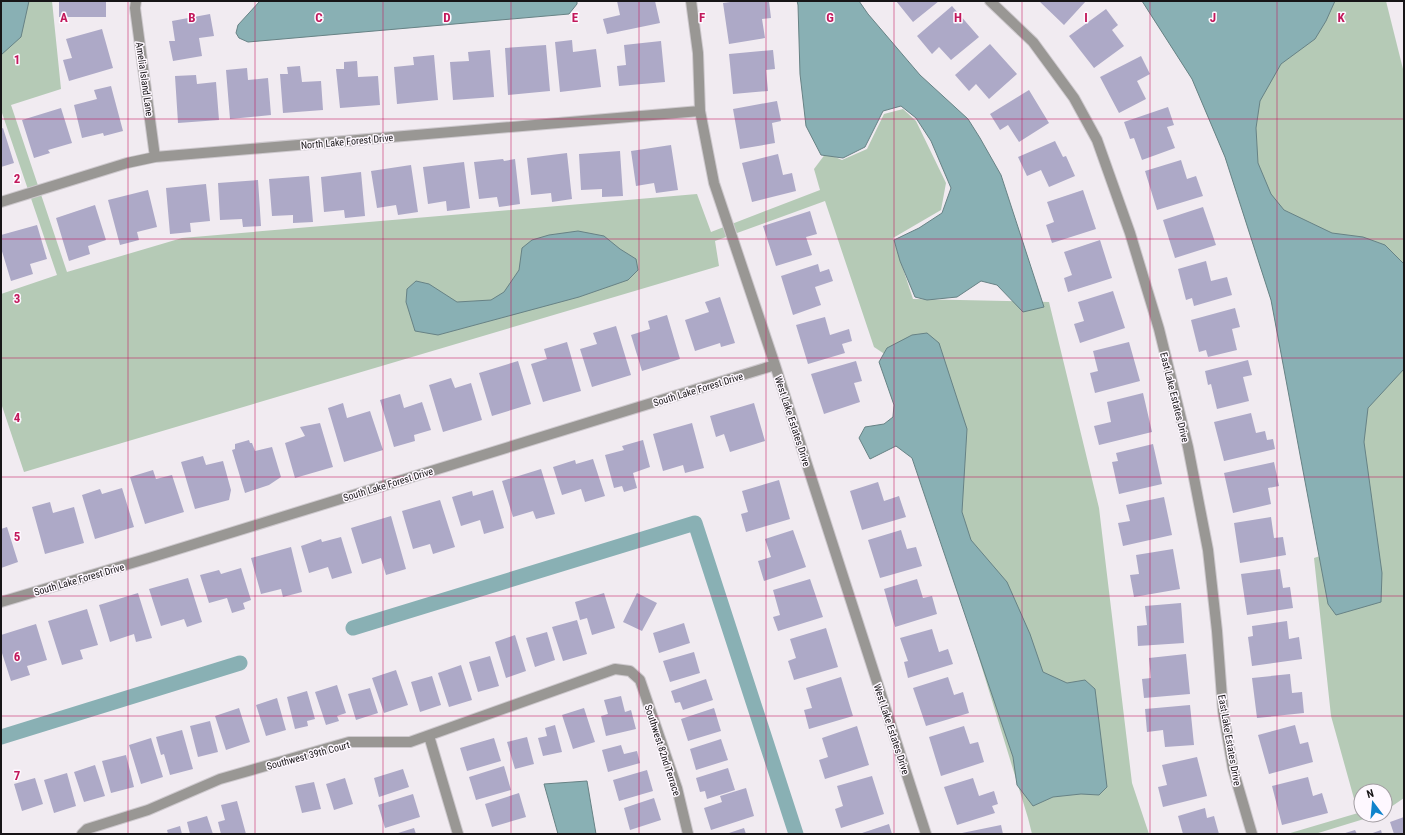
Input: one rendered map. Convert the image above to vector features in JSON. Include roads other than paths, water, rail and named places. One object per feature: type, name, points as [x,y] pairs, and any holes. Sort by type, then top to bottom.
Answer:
[{"type":"street","name":"Amelia Island Lane","points":[[136,1],[135,8],[155,157]]},
{"type":"street","name":"West Lake Estates Drive","points":[[691,1],[698,53],[700,111],[714,183],[775,365],[926,834]]},
{"type":"street","name":"East Lake Estates Drive","points":[[990,1],[1033,42],[1074,98],[1096,140],[1130,233],[1159,329],[1188,447],[1208,550],[1217,631],[1223,711],[1233,769],[1252,834]]},
{"type":"street","name":"North Lake Forest Drive","points":[[1,202],[127,163],[155,157],[700,111]]},
{"type":"street","name":"South Lake Forest Drive","points":[[1,602],[156,556],[775,365]]},
{"type":"street","name":"Southwest 39th Court","points":[[82,834],[87,829],[148,810],[220,779],[349,742],[410,742],[615,669],[630,671]]},
{"type":"street","name":"Southwest 82nd Terrace","points":[[630,671],[640,680],[677,788],[688,834]]},
{"type":"street","points":[[429,736],[458,834]]},
{"type":"water","points":[[1,1],[29,1],[21,37],[1,55]]},
{"type":"water","points":[[260,1],[577,1],[577,4],[569,14],[248,42],[239,38],[236,33],[238,25]]},
{"type":"water","points":[[797,1],[859,1],[868,14],[920,75],[968,119],[1001,175],[1044,307],[1023,312],[997,285],[981,281],[957,297],[927,300],[915,297],[900,261],[894,240],[919,228],[942,213],[951,188],[931,141],[916,118],[901,106],[883,111],[865,147],[843,158],[821,155],[806,126],[800,74]]},
{"type":"water","points":[[1142,1],[1335,1],[1326,21],[1315,39],[1281,64],[1260,101],[1256,128],[1258,163],[1271,194],[1284,210],[1332,233],[1363,237],[1385,245],[1404,264],[1404,369],[1368,408],[1364,442],[1382,573],[1381,602],[1336,615],[1328,604],[1271,300],[1225,157],[1192,79]]},
{"type":"water","points":[[578,231],[604,236],[620,249],[636,259],[638,270],[628,280],[579,297],[438,335],[415,331],[406,302],[407,289],[416,281],[429,284],[457,302],[491,300],[504,292],[519,270],[522,248],[532,240],[549,235]]},
{"type":"water","points":[[927,333],[939,343],[967,429],[962,512],[971,540],[1007,582],[1030,634],[1043,672],[1067,683],[1085,680],[1095,689],[1107,787],[1099,795],[1081,794],[1053,797],[1033,806],[1017,785],[1013,757],[912,458],[896,446],[870,459],[859,438],[865,427],[884,424],[893,417],[894,405],[879,362],[887,348],[912,335]]},
{"type":"water","points":[[587,781],[596,834],[558,834],[544,784]]},
{"type":"waterway","points":[[353,628],[695,523],[796,834]]},
{"type":"waterway","points":[[1,737],[240,663]]}]
